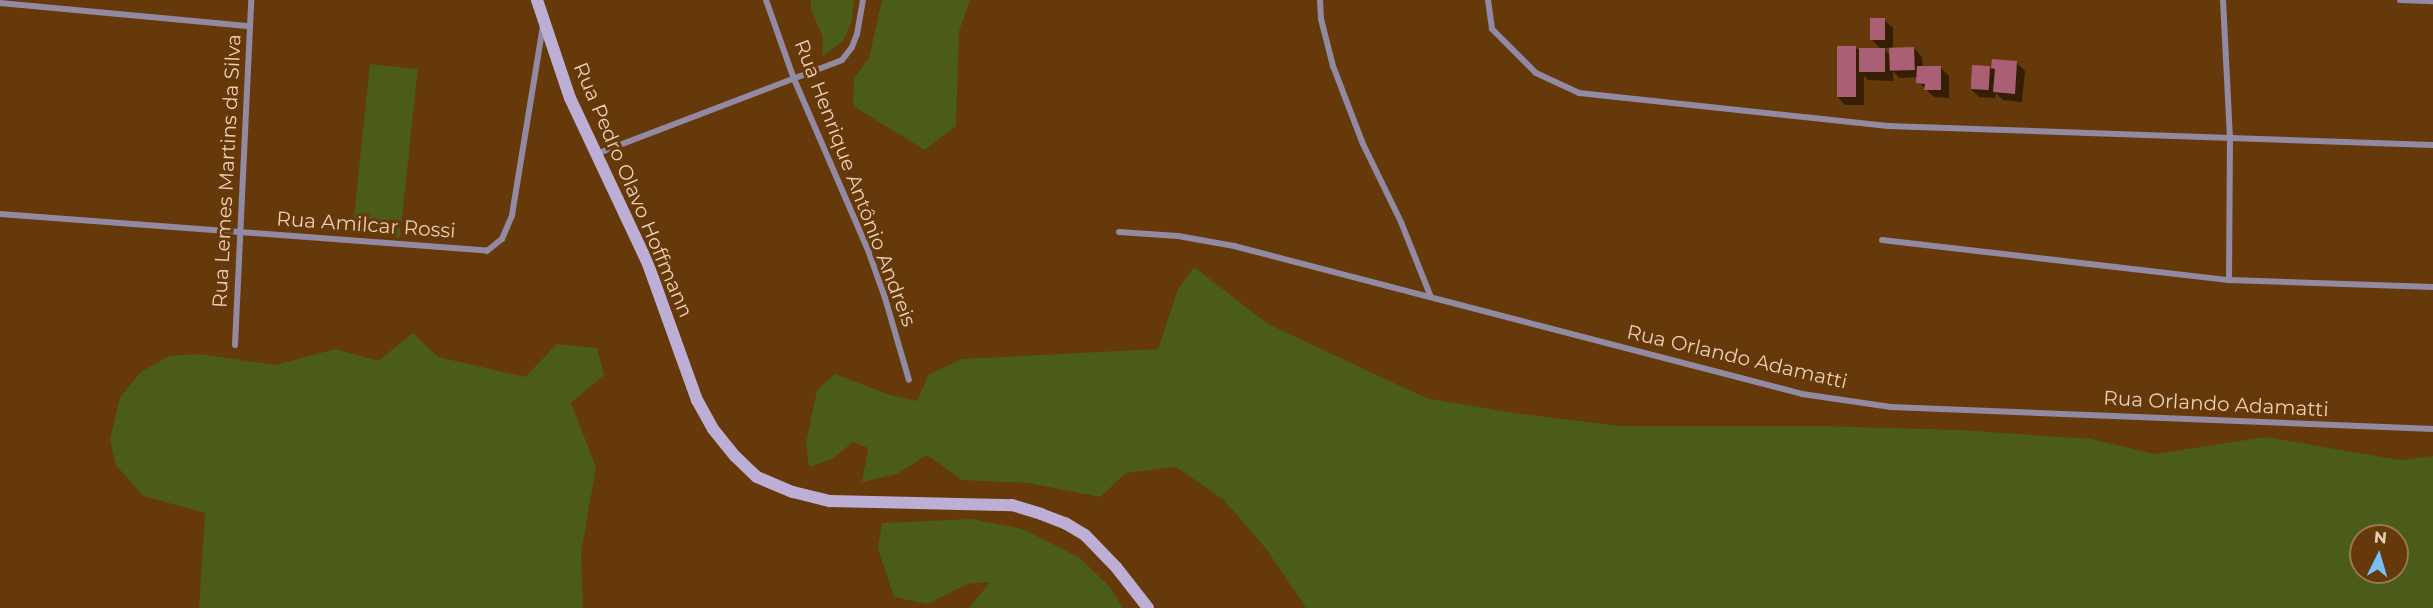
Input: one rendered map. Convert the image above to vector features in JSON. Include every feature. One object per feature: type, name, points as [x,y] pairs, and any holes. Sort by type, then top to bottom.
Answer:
[{"type":"street","name":"Rua Lemes Martins da Silva","points":[[235,345],[251,0]]},
{"type":"street","name":"Rua Pedro Olavo Hoffmann","points":[[537,0],[570,98],[648,264],[697,400],[713,429],[757,477],[793,492],[830,501],[1012,505],[1041,514],[1065,523],[1084,535],[1116,567],[1148,608]]},
{"type":"street","name":"Rua Henrique Antônio Andreis","points":[[766,0],[794,79],[868,250],[894,326],[909,380]]},
{"type":"street","points":[[596,154],[842,60],[852,47],[857,34],[863,0]]},
{"type":"street","points":[[1320,0],[1321,19],[1332,66],[1363,144],[1401,222],[1430,295]]},
{"type":"street","points":[[1488,0],[1492,29],[1536,73],[1579,93],[1888,126],[2433,145]]},
{"type":"street","points":[[2223,0],[2230,137],[2229,280]]},
{"type":"street","points":[[2400,0],[2433,1]]},
{"type":"street","points":[[0,3],[250,26]]},
{"type":"street","name":"Rua Amilcar Rossi","points":[[0,214],[487,251],[502,239],[512,215],[544,20]]},
{"type":"street","name":"Rua Orlando Adamatti","points":[[1119,232],[1178,236],[1234,246],[1430,295],[1703,370],[1802,394],[1891,407],[2433,429]]},
{"type":"street","points":[[1882,240],[2229,280],[2433,287]]},
{"type":"green space","points":[[811,0],[854,0],[852,21],[843,41],[822,57],[823,38],[811,9]]},
{"type":"green space","points":[[882,0],[970,0],[959,31],[956,126],[925,150],[853,106],[854,78],[869,58]]},
{"type":"green space","points":[[370,64],[418,69],[400,237],[352,232]]},
{"type":"green space","points":[[1194,267],[1268,324],[1426,398],[1514,413],[1619,426],[1823,426],[1959,430],[2091,439],[2155,454],[2266,437],[2400,460],[2433,456],[2433,608],[1306,608],[1267,550],[1224,500],[1176,467],[1126,473],[1100,497],[1028,483],[962,480],[927,455],[897,474],[862,482],[868,448],[853,442],[832,459],[809,467],[806,444],[817,390],[835,374],[887,394],[917,401],[929,374],[962,359],[1158,349],[1178,289]]},
{"type":"green space","points":[[413,333],[438,357],[525,377],[557,344],[597,348],[604,375],[571,403],[596,467],[581,553],[583,608],[199,608],[205,513],[143,496],[116,465],[110,440],[120,397],[141,372],[169,356],[198,354],[275,365],[336,349],[378,361]]},
{"type":"green space","points":[[972,519],[1023,529],[1080,558],[1110,587],[1123,608],[969,608],[990,582],[967,584],[928,604],[894,597],[878,549],[882,523]]},
{"type":"building","points":[[1870,18],[1885,18],[1885,40],[1870,40]]},
{"type":"building","points":[[1837,46],[1856,46],[1856,97],[1837,97]]},
{"type":"building","points":[[1914,47],[1915,70],[1890,71],[1889,48]]},
{"type":"building","points":[[1859,48],[1885,48],[1885,72],[1859,72]]},
{"type":"building","points":[[1992,59],[2017,61],[2015,94],[1993,92],[1995,69],[1991,68]]},
{"type":"building","points":[[1972,65],[1990,66],[1989,90],[1971,89]]},
{"type":"building","points":[[1917,66],[1941,66],[1941,90],[1924,90],[1925,84],[1916,83]]}]
